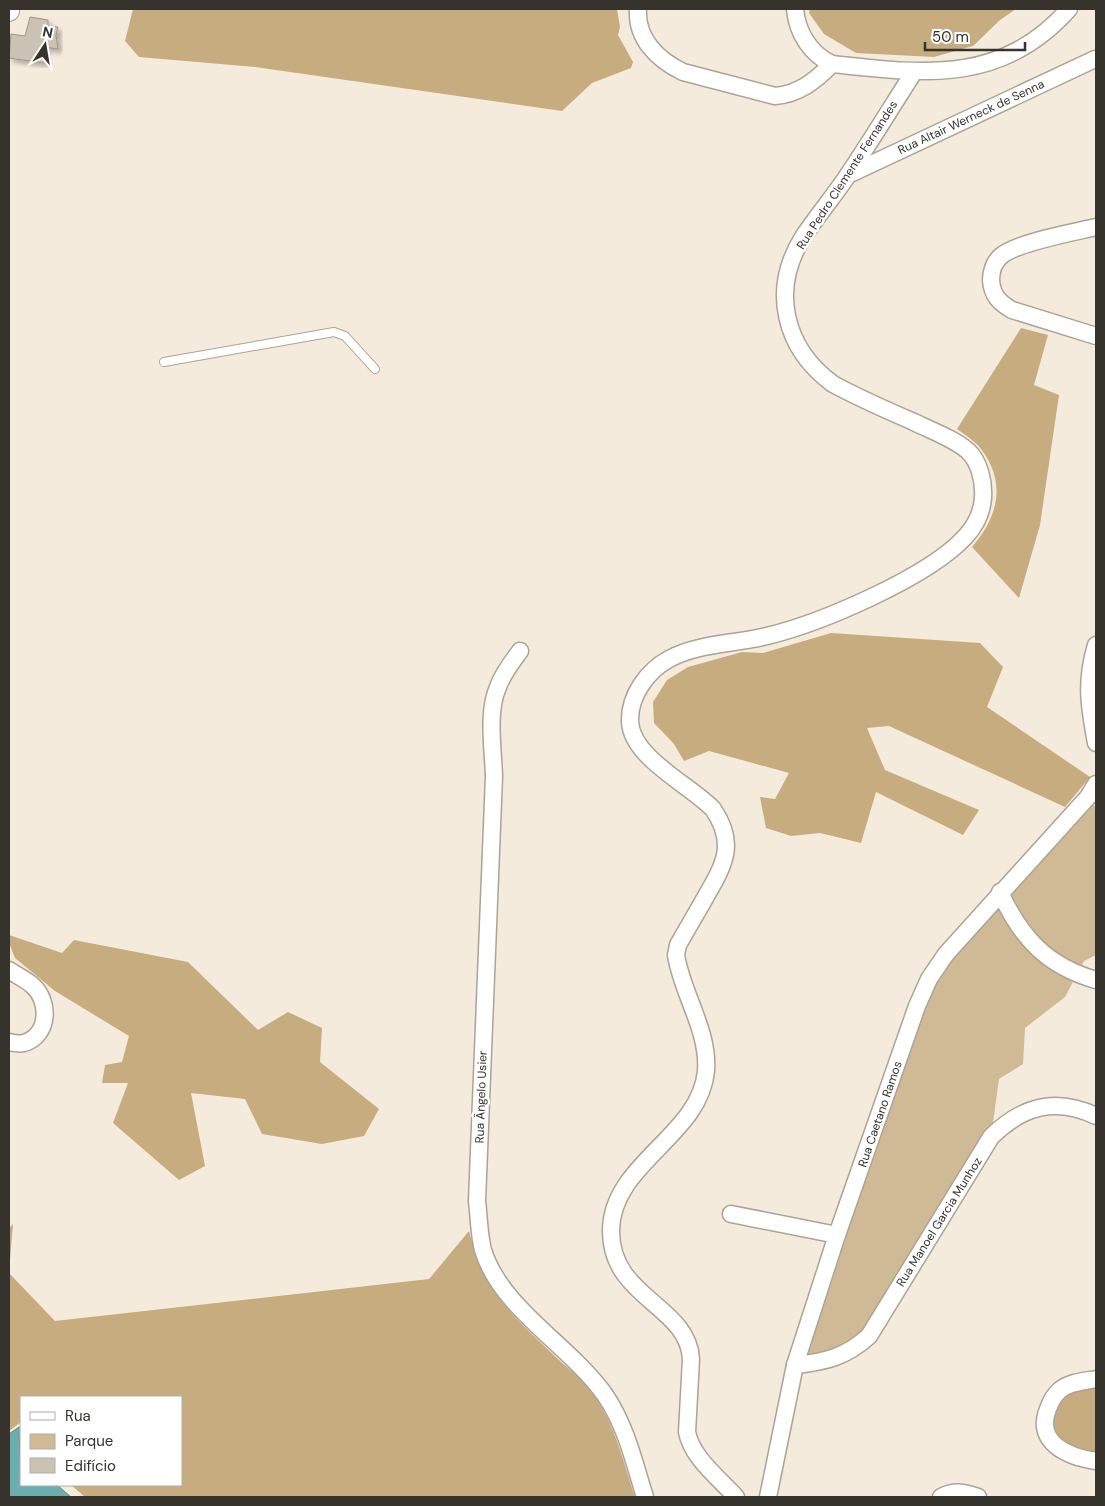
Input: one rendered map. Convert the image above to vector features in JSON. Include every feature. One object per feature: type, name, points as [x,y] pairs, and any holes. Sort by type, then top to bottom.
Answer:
[{"type":"street","points":[[638,9],[641,30],[648,45],[670,66],[683,72],[775,96],[788,95],[816,80],[825,62]]},
{"type":"street","points":[[796,9],[801,32],[825,62],[914,72],[948,71],[990,63],[1007,57],[1032,42],[1069,9]]},
{"type":"street","name":"Rua Altair Werneck de Senna","points":[[848,175],[1095,59]]},
{"type":"street","name":"Rua Pedro Clemente Fernandes","points":[[736,1497],[695,1453],[689,1443],[687,1432],[691,1348],[685,1336],[622,1273],[611,1243],[613,1212],[620,1194],[631,1178],[691,1111],[703,1088],[706,1058],[704,1042],[676,955],[678,945],[721,869],[727,849],[726,836],[721,820],[713,809],[640,748],[630,722],[631,706],[638,689],[653,672],[669,659],[694,650],[767,636],[810,624],[920,572],[951,550],[967,535],[977,522],[982,505],[983,490],[979,470],[970,452],[950,438],[833,384],[819,374],[803,356],[787,320],[785,301],[786,280],[792,258],[803,238],[848,175],[914,72]]},
{"type":"street","points":[[1096,227],[1014,249],[1001,256],[993,267],[991,280],[993,293],[1000,303],[1012,310],[1096,336]]},
{"type":"street","points":[[1096,645],[1088,685],[1088,702],[1096,743]]},
{"type":"street","name":"Rua Ângelo Usier","points":[[520,650],[497,688],[493,712],[494,776],[477,1201],[483,1250],[502,1285],[517,1304],[604,1395],[626,1434],[645,1497]]},
{"type":"street","name":"Rua Caetano Ramos","points":[[768,1497],[795,1365],[837,1235],[917,1006],[929,979],[946,954],[1000,892],[1088,797],[1096,784]]},
{"type":"street","points":[[1000,892],[1012,917],[1036,947],[1067,970],[1096,980]]},
{"type":"street","points":[[9,970],[33,985],[44,1003],[45,1022],[37,1035],[24,1043],[9,1042]]},
{"type":"street","name":"Rua Manoel Garcia Munhoz","points":[[795,1365],[822,1362],[840,1356],[855,1348],[869,1336],[991,1137],[1007,1122],[1022,1112],[1039,1107],[1061,1106],[1083,1109],[1096,1116]]},
{"type":"street","points":[[731,1214],[837,1235]]},
{"type":"street","points":[[1096,1379],[1060,1389],[1051,1401],[1044,1419],[1045,1433],[1053,1444],[1083,1459],[1096,1461]]},
{"type":"street","points":[[941,1497],[954,1492],[967,1493],[978,1497]]},
{"type":"lane","points":[[164,362],[334,332],[345,336],[375,369]]},
{"type":"green space","points":[[1088,797],[1096,808],[1096,955],[1084,961],[1065,997],[1025,1028],[1023,1064],[999,1079],[991,1137],[869,1336],[795,1365],[929,979]]},
{"type":"shaded area","points":[[133,9],[617,9],[620,27],[618,35],[633,62],[631,68],[592,83],[562,111],[255,67],[139,57],[125,41]]},
{"type":"shaded area","points":[[810,9],[1016,9],[1000,20],[973,46],[934,57],[856,53],[824,34],[809,13]]},
{"type":"shaded area","points":[[1021,328],[1048,335],[1034,385],[1059,395],[1040,525],[1019,598],[972,547],[981,536],[993,512],[996,487],[994,474],[981,449],[957,429]]},
{"type":"shaded area","points":[[831,633],[980,643],[1003,667],[987,707],[1090,777],[1065,807],[889,726],[867,728],[885,770],[979,810],[963,835],[876,792],[861,843],[820,833],[791,836],[766,828],[760,797],[775,799],[789,773],[709,751],[684,761],[674,744],[654,723],[653,702],[667,680],[688,667],[742,652],[763,653]]},
{"type":"shaded area","points":[[9,935],[62,953],[74,940],[188,962],[258,1030],[288,1012],[322,1028],[320,1062],[379,1109],[364,1136],[322,1144],[262,1134],[245,1099],[191,1093],[205,1166],[179,1180],[113,1123],[128,1083],[102,1083],[105,1065],[122,1062],[129,1036],[55,991],[15,958],[9,943]]},
{"type":"shaded area","points":[[13,1224],[9,1273],[9,1228]]},
{"type":"shaded area","points":[[469,1231],[483,1272],[503,1303],[528,1331],[582,1381],[598,1401],[617,1441],[635,1497],[85,1497],[72,1486],[182,1486],[182,1396],[20,1396],[20,1423],[9,1431],[9,1273],[55,1321],[429,1279]]},
{"type":"shaded area","points":[[1096,1379],[1096,1461],[1053,1444],[1051,1401]]},
{"type":"water","points":[[19,1427],[20,1486],[58,1486],[71,1497],[9,1497],[9,1434]]},
{"type":"building","points":[[30,17],[48,20],[48,26],[58,27],[56,35],[58,49],[44,47],[44,63],[9,58],[11,34],[25,36]]}]
